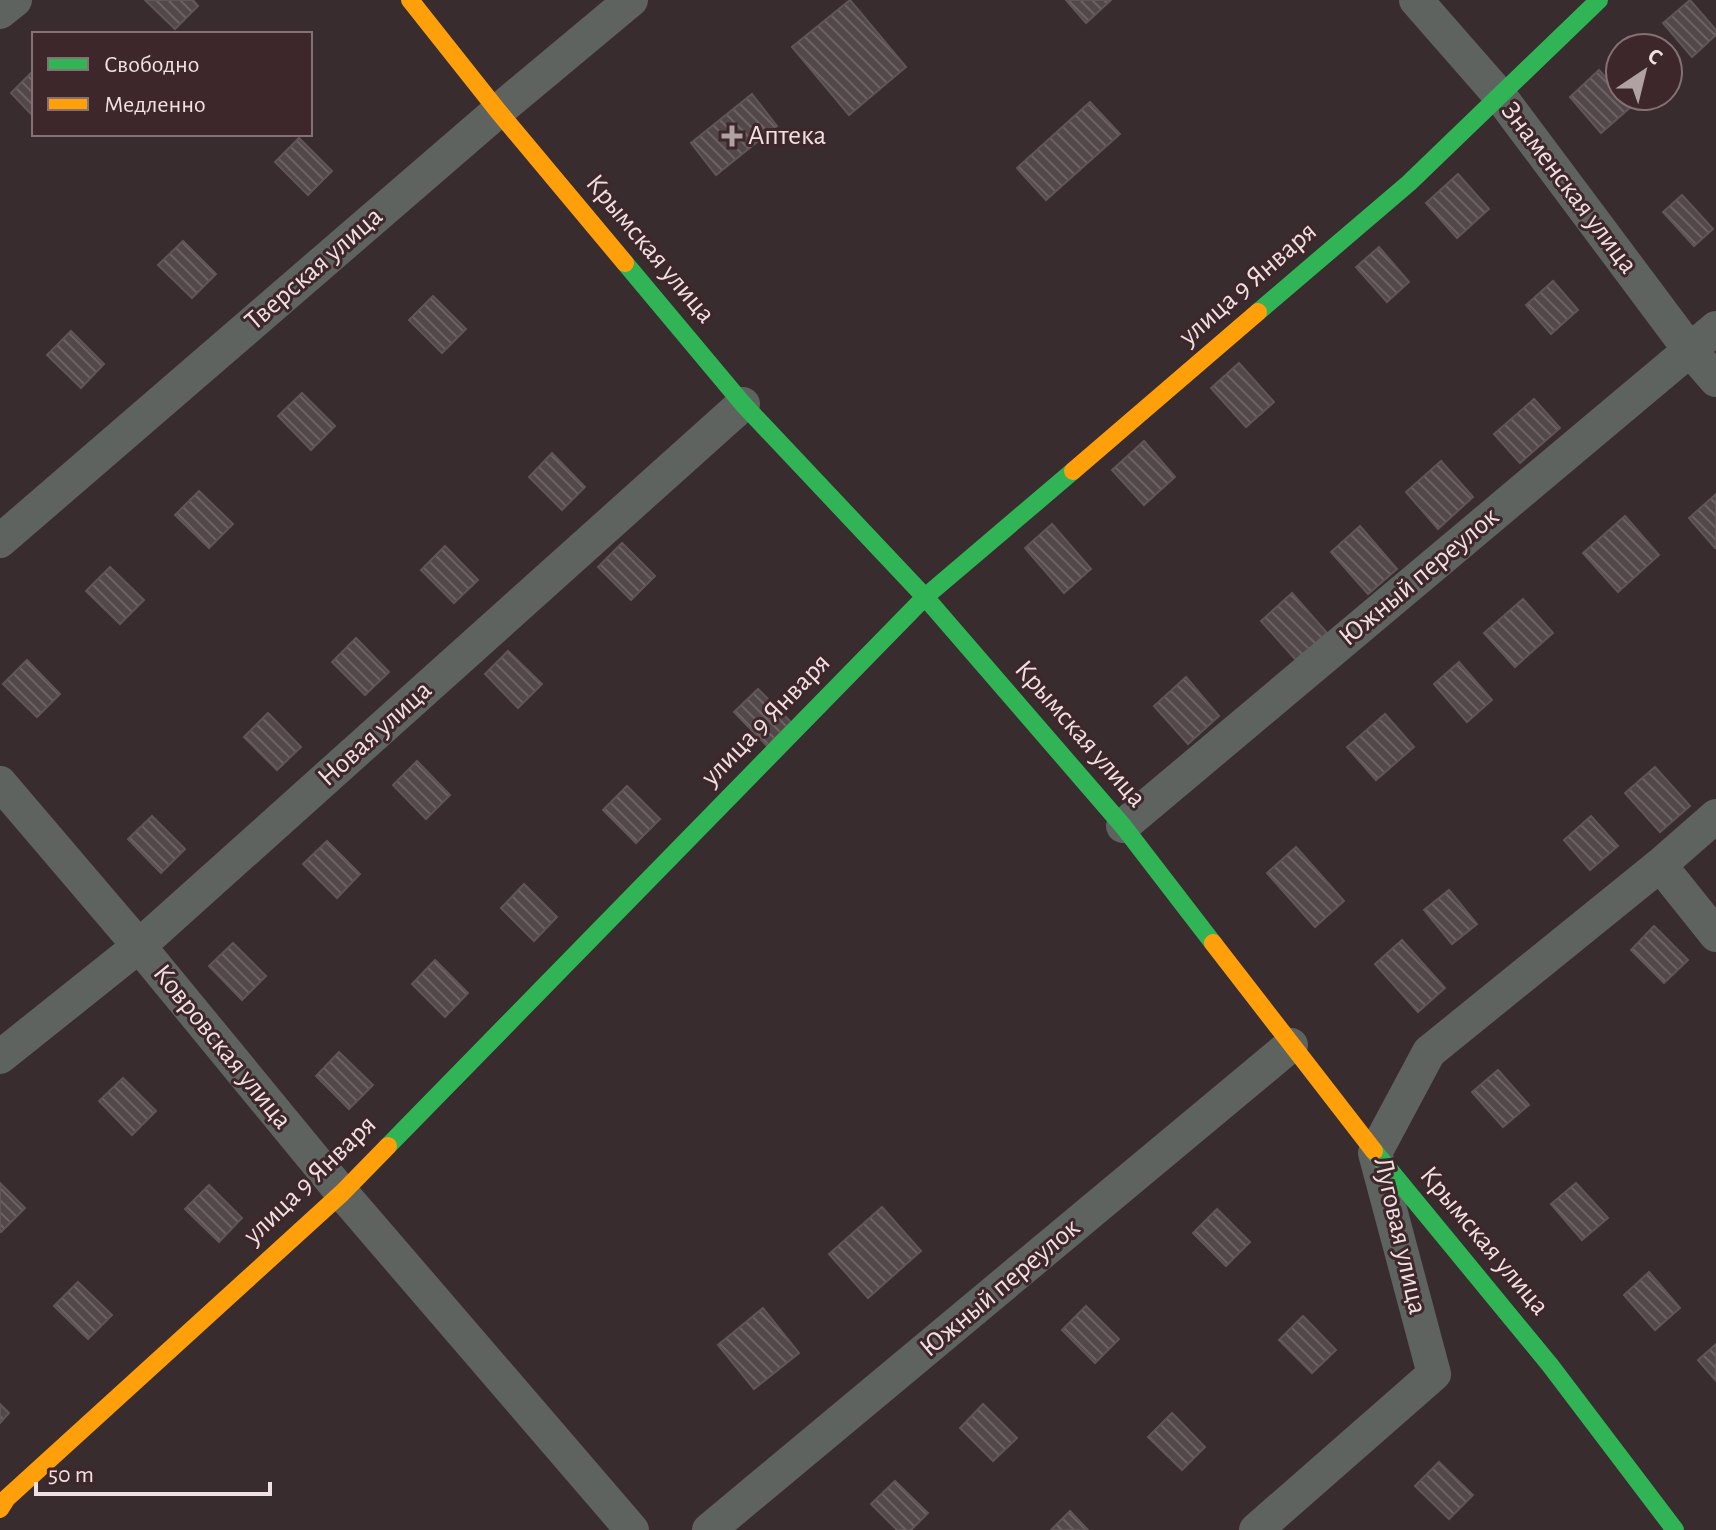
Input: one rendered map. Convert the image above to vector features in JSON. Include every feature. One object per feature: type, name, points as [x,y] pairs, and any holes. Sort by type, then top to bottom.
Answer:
[{"type":"street","points":[[0,12],[15,0]]},
{"type":"street","name":"Крымская улица","points":[[410,0],[498,111],[743,404],[925,597],[1123,826],[1375,1153],[1550,1365],[1675,1530]]},
{"type":"street","name":"Тверская улица","points":[[0,541],[631,0]]},
{"type":"street","name":"Знаменская улица","points":[[1416,0],[1500,96],[1689,349],[1716,380]]},
{"type":"street","name":"улица 9 Января","points":[[0,1509],[7,1498],[342,1193],[925,597],[1409,183],[1599,0]]},
{"type":"street","name":"Южный переулок","points":[[1123,826],[1716,328]]},
{"type":"street","name":"Новая улица","points":[[0,1057],[139,946],[743,404]]},
{"type":"street","name":"Ковровская улица","points":[[0,783],[342,1193],[632,1530]]},
{"type":"street","name":"Луговая улица","points":[[1256,1530],[1434,1374],[1375,1153],[1429,1052],[1716,816]]},
{"type":"street","points":[[1660,865],[1716,935]]},
{"type":"street","name":"Южный переулок","points":[[709,1530],[1291,1045]]},
{"type":"building","points":[[145,0],[193,0],[198,6],[175,29]]},
{"type":"building","points":[[850,0],[906,67],[849,115],[792,47]]},
{"type":"building","points":[[1066,0],[1111,0],[1086,23]]},
{"type":"building","points":[[1690,0],[1716,30],[1716,35],[1692,57],[1684,48],[1684,32],[1671,32],[1663,23]]},
{"type":"building","points":[[1599,70],[1604,75],[1604,112],[1625,112],[1601,133],[1570,97]]},
{"type":"building","points":[[32,72],[32,115],[11,93]]},
{"type":"building","points":[[752,94],[777,126],[716,175],[691,143]]},
{"type":"building","points":[[1090,102],[1120,134],[1046,200],[1017,168]]},
{"type":"building","points":[[299,138],[332,171],[308,195],[275,162]]},
{"type":"building","points":[[1458,174],[1489,209],[1457,238],[1426,203]]},
{"type":"building","points":[[1682,195],[1713,229],[1694,246],[1663,212]]},
{"type":"building","points":[[183,241],[216,274],[192,298],[158,265]]},
{"type":"building","points":[[1379,247],[1409,282],[1387,302],[1356,267]]},
{"type":"building","points":[[1553,281],[1578,310],[1551,334],[1526,305]]},
{"type":"building","points":[[433,296],[466,329],[442,353],[409,320]]},
{"type":"building","points":[[71,331],[104,364],[81,388],[47,355]]},
{"type":"building","points":[[1239,363],[1274,402],[1246,427],[1211,388]]},
{"type":"building","points":[[302,393],[335,426],[311,450],[278,416]]},
{"type":"building","points":[[1534,399],[1560,428],[1520,463],[1494,434]]},
{"type":"building","points":[[1144,441],[1175,477],[1144,505],[1112,470]]},
{"type":"building","points":[[552,453],[585,487],[562,510],[529,477]]},
{"type":"building","points":[[1441,461],[1473,497],[1438,529],[1406,492]]},
{"type":"building","points":[[199,491],[233,524],[209,548],[175,515]]},
{"type":"building","points":[[1716,494],[1716,548],[1715,548],[1689,518]]},
{"type":"building","points":[[1625,516],[1659,555],[1618,592],[1583,553]]},
{"type":"building","points":[[1052,524],[1091,569],[1064,593],[1025,548]]},
{"type":"building","points":[[1360,526],[1397,569],[1368,594],[1331,552]]},
{"type":"building","points":[[622,543],[655,576],[631,600],[598,567]]},
{"type":"building","points":[[445,546],[478,580],[454,603],[421,570]]},
{"type":"building","points":[[110,567],[144,600],[120,624],[86,591]]},
{"type":"building","points":[[1292,593],[1327,633],[1296,660],[1261,621]]},
{"type":"building","points":[[1523,599],[1553,633],[1515,667],[1484,633]]},
{"type":"building","points":[[356,638],[389,672],[365,695],[332,662]]},
{"type":"building","points":[[508,651],[542,684],[518,708],[485,674]]},
{"type":"building","points":[[27,660],[60,694],[37,717],[3,684]]},
{"type":"building","points":[[1459,662],[1492,700],[1467,722],[1434,684]]},
{"type":"building","points":[[1186,677],[1219,716],[1188,744],[1154,706]]},
{"type":"building","points":[[758,689],[791,722],[767,746],[734,712]]},
{"type":"building","points":[[268,713],[301,747],[277,770],[244,737]]},
{"type":"building","points":[[1385,714],[1414,747],[1376,780],[1347,747]]},
{"type":"building","points":[[417,761],[450,795],[426,819],[393,785]]},
{"type":"building","points":[[1655,767],[1690,806],[1660,832],[1625,793]]},
{"type":"building","points":[[627,786],[660,819],[636,843],[603,810]]},
{"type":"building","points":[[152,816],[185,849],[161,873],[128,839]]},
{"type":"building","points":[[1591,816],[1618,846],[1590,870],[1564,840]]},
{"type":"building","points":[[327,841],[360,874],[337,898],[303,864]]},
{"type":"building","points":[[1296,847],[1344,901],[1315,927],[1267,873]]},
{"type":"building","points":[[524,884],[557,917],[534,941],[501,908]]},
{"type":"building","points":[[1449,890],[1477,924],[1452,944],[1424,910]]},
{"type":"building","points":[[1654,926],[1688,960],[1664,983],[1631,950]]},
{"type":"building","points":[[1402,940],[1445,988],[1418,1012],[1375,964]]},
{"type":"building","points":[[233,943],[266,976],[242,1000],[209,966]]},
{"type":"building","points":[[435,960],[468,993],[445,1017],[412,984]]},
{"type":"building","points":[[339,1052],[373,1085],[349,1109],[316,1076]]},
{"type":"building","points":[[1498,1070],[1529,1105],[1503,1127],[1472,1092]]},
{"type":"building","points":[[123,1078],[156,1111],[132,1135],[99,1101]]},
{"type":"building","points":[[0,1183],[25,1208],[1,1232],[0,1231]]},
{"type":"building","points":[[1576,1183],[1608,1218],[1582,1240],[1551,1204]]},
{"type":"building","points":[[209,1185],[242,1218],[219,1242],[185,1209]]},
{"type":"building","points":[[882,1207],[921,1251],[868,1298],[829,1254]]},
{"type":"building","points":[[1217,1209],[1250,1242],[1226,1266],[1193,1233]]},
{"type":"building","points":[[1649,1272],[1680,1308],[1655,1330],[1624,1295]]},
{"type":"building","points":[[78,1282],[112,1315],[88,1339],[54,1306]]},
{"type":"building","points":[[1086,1306],[1119,1339],[1095,1363],[1062,1330]]},
{"type":"building","points":[[763,1308],[799,1353],[754,1389],[718,1345]]},
{"type":"building","points":[[1303,1316],[1336,1350],[1312,1373],[1279,1340]]},
{"type":"building","points":[[1716,1344],[1716,1381],[1698,1360]]},
{"type":"building","points":[[0,1404],[9,1413],[0,1423]]},
{"type":"building","points":[[983,1404],[1017,1438],[993,1461],[960,1428]]},
{"type":"building","points":[[1172,1413],[1205,1447],[1182,1470],[1148,1437]]},
{"type":"building","points":[[1439,1462],[1473,1495],[1449,1519],[1415,1486]]},
{"type":"building","points":[[895,1481],[928,1513],[911,1530],[897,1530],[871,1504]]},
{"type":"building","points":[[1070,1511],[1088,1530],[1051,1530]]},
{"type":"traffic: fast","points":[[1258,312],[1409,183],[1599,0]]},
{"type":"traffic: fast","points":[[625,263],[743,404],[925,597],[1123,826],[1213,943]]},
{"type":"traffic: fast","points":[[388,1146],[925,597],[1073,471]]},
{"type":"traffic: fast","points":[[1374,1151],[1550,1365],[1675,1530]]},
{"type":"traffic: slow","points":[[410,0],[625,263]]},
{"type":"traffic: slow","points":[[1073,471],[1258,312]]},
{"type":"traffic: slow","points":[[1213,943],[1374,1151]]},
{"type":"traffic: slow","points":[[0,1509],[7,1498],[342,1193],[388,1146]]},
{"type":"place","name":"Аптека","points":[[732,136]]}]
